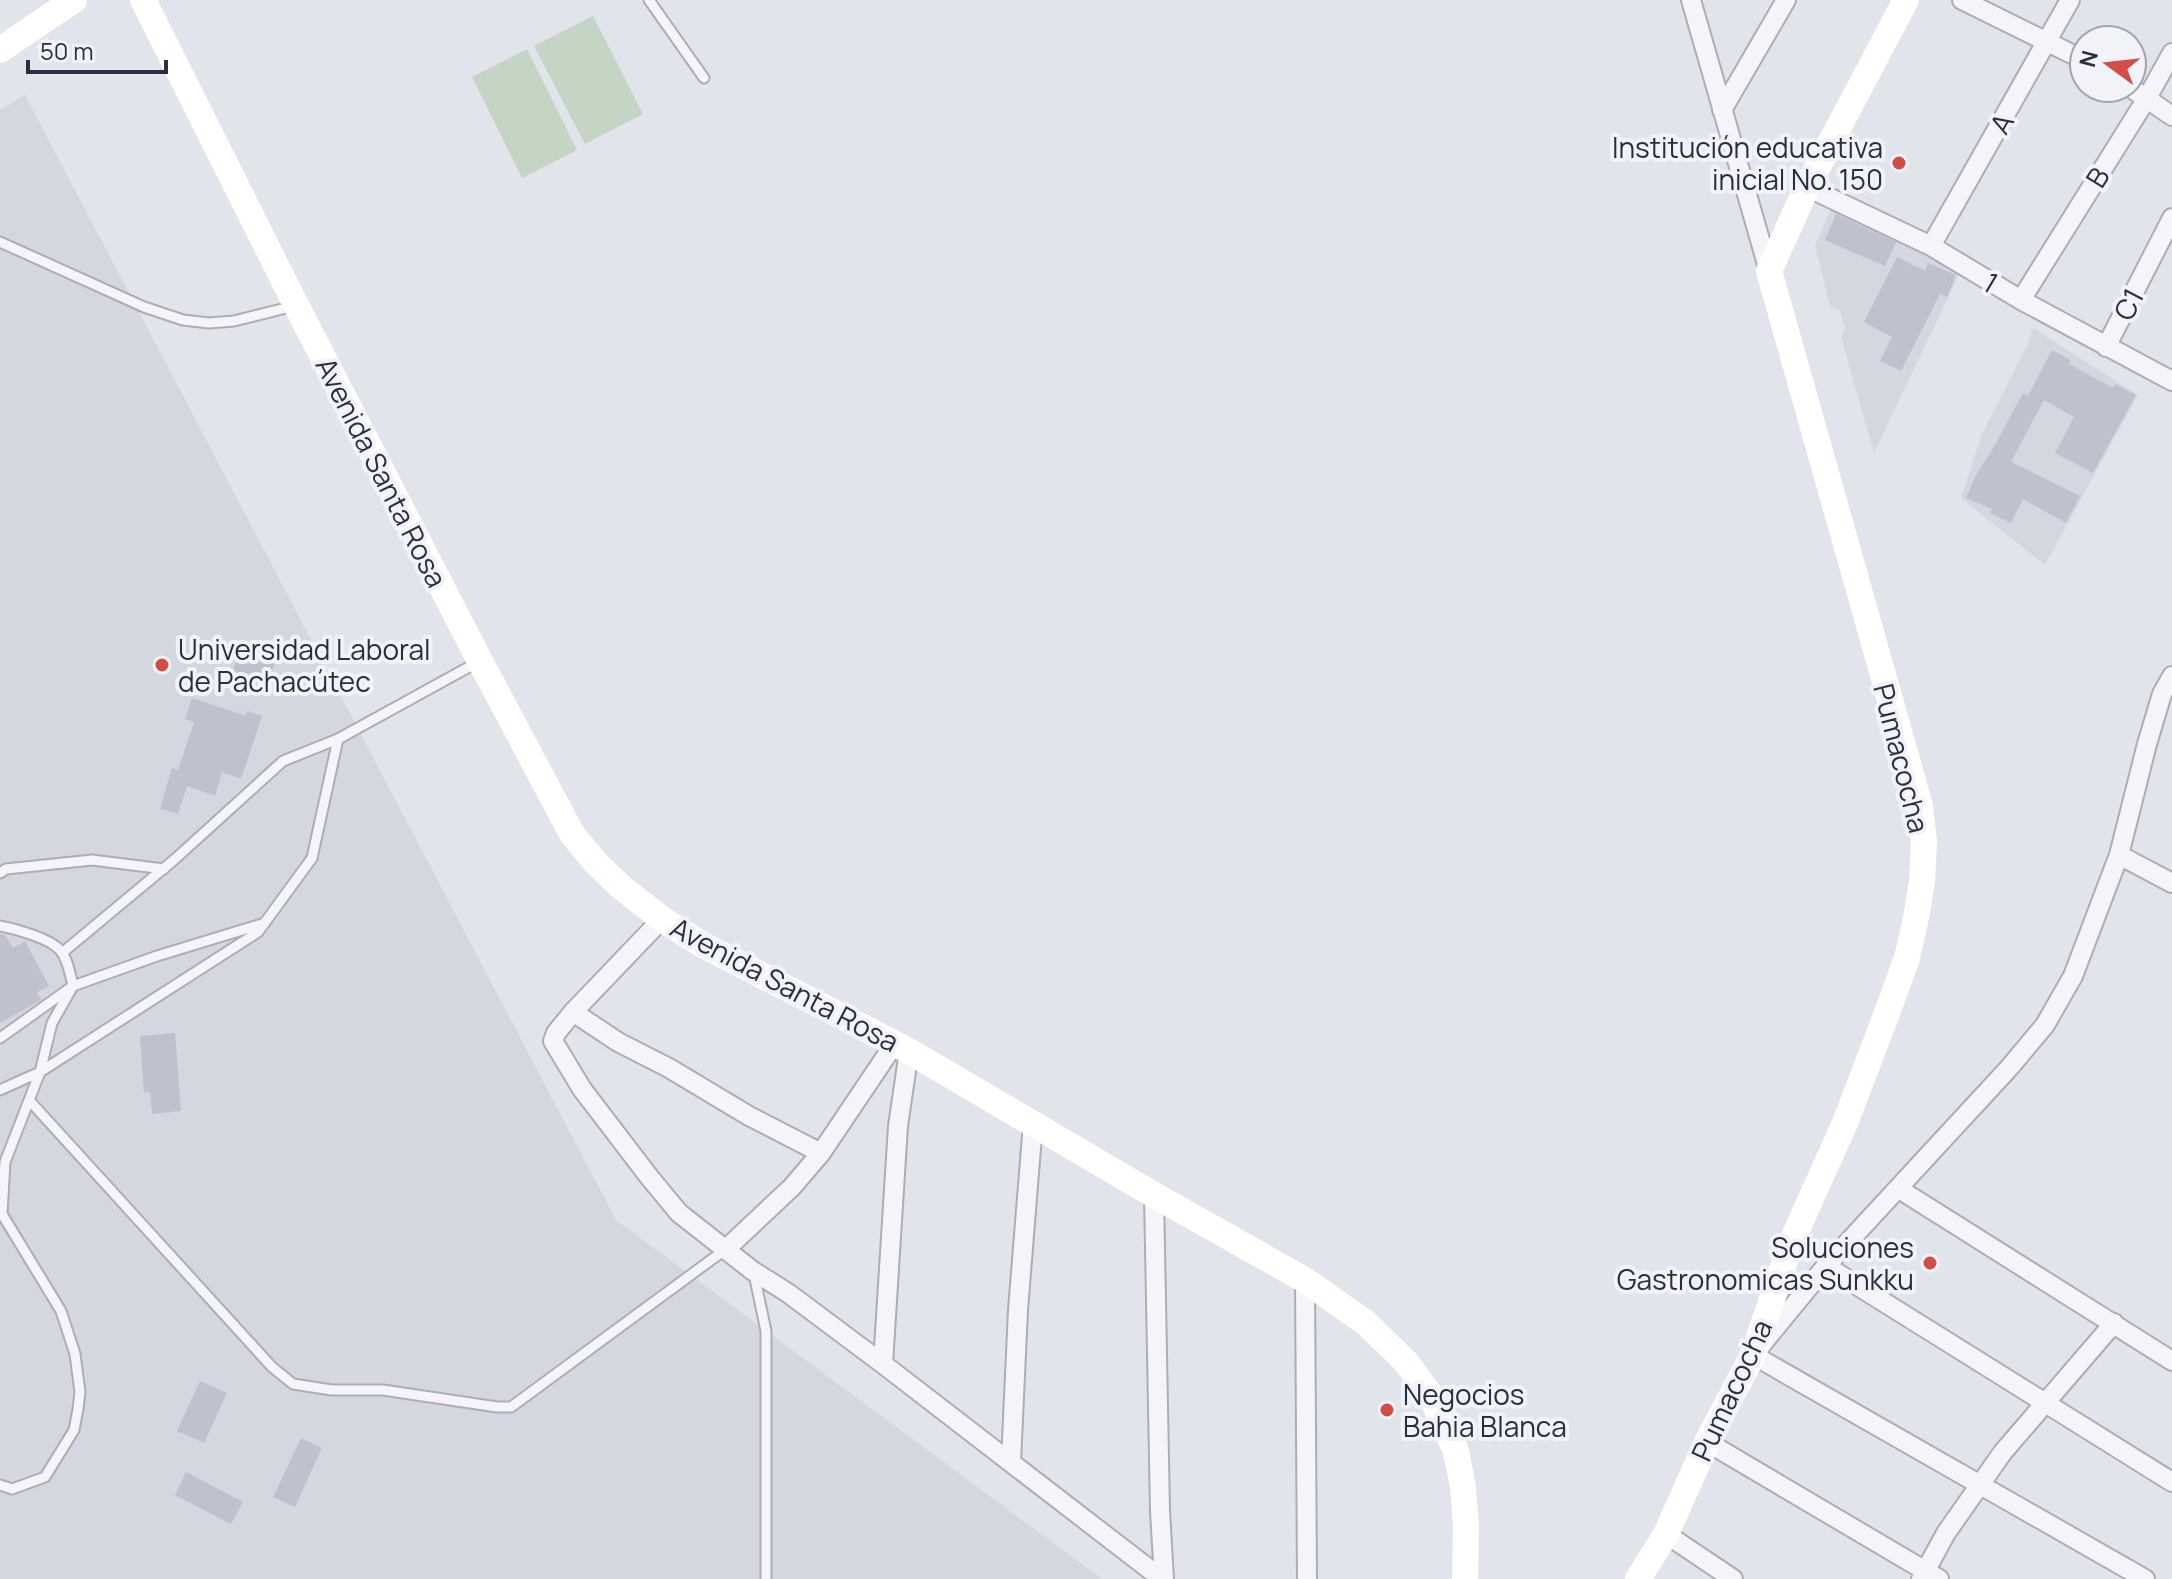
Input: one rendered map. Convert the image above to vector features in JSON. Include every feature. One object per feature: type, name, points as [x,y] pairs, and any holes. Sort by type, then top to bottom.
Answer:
[{"type":"street","points":[[0,50],[74,0]]},
{"type":"street","name":"Avenida Santa Rosa","points":[[143,0],[480,661],[572,834],[595,862],[662,919],[701,944],[902,1047],[1305,1280],[1366,1323],[1406,1362],[1431,1396],[1456,1451],[1466,1526],[1465,1579]]},
{"type":"street","name":"Pumacocha","points":[[1638,1579],[1666,1534],[1707,1442],[1753,1355],[1791,1243],[1845,1123],[1907,958],[1922,881],[1924,842],[1920,806],[1691,0]]},
{"type":"street","points":[[1722,110],[1786,0]]},
{"type":"street","points":[[1769,271],[1807,187],[1906,0]]},
{"type":"street","points":[[1962,0],[2068,51]]},
{"type":"street","name":"A","points":[[1931,246],[2070,0]]},
{"type":"street","name":"B","points":[[2148,82],[2172,53]]},
{"type":"street","points":[[2148,99],[2172,116]]},
{"type":"street","name":"B","points":[[2021,300],[2133,104]]},
{"type":"street","name":"1","points":[[1807,187],[1931,246],[2021,300],[2172,381]]},
{"type":"street","name":"C1","points":[[2106,347],[2172,218]]},
{"type":"street","points":[[2145,1579],[1753,1355],[1826,1266],[2045,1025],[2073,976],[2119,855],[2151,731],[2162,694],[2172,676]]},
{"type":"street","points":[[2119,855],[2172,883]]},
{"type":"street","points":[[662,919],[556,1033],[553,1041],[582,1089],[679,1213],[753,1271],[788,1293],[883,1364],[1163,1579]]},
{"type":"street","points":[[573,1012],[618,1042],[821,1153]]},
{"type":"street","points":[[726,1249],[792,1187],[902,1047]]},
{"type":"street","points":[[883,1364],[902,1047]]},
{"type":"street","points":[[1011,1462],[1018,1310],[1033,1123]]},
{"type":"street","points":[[1899,1189],[2170,1355]]},
{"type":"street","points":[[1154,1195],[1163,1579]]},
{"type":"street","points":[[1826,1266],[2172,1482]]},
{"type":"street","points":[[1305,1280],[1307,1579]]},
{"type":"street","points":[[1707,1442],[1928,1576],[1946,1533],[2003,1452],[2114,1323]]},
{"type":"street","points":[[1666,1534],[1733,1579]]},
{"type":"lane","points":[[649,0],[704,78]]},
{"type":"lane","points":[[0,242],[144,307],[183,320],[209,323],[234,321],[296,305]]},
{"type":"lane","points":[[62,953],[164,869],[283,761],[338,739],[480,661]]},
{"type":"lane","points":[[0,1090],[40,1072],[258,932],[312,858],[338,739]]},
{"type":"lane","points":[[0,873],[6,869],[92,860],[164,869]]},
{"type":"lane","points":[[0,1038],[73,986],[265,923]]},
{"type":"lane","points":[[0,926],[31,935],[58,948],[66,959],[73,986],[52,1023],[40,1072],[5,1162],[2,1214],[61,1311],[75,1354],[80,1392],[74,1430],[45,1477],[12,1489],[0,1485]]},
{"type":"lane","points":[[29,1100],[272,1367],[293,1384],[332,1390],[383,1390],[511,1407],[726,1249]]},
{"type":"lane","points":[[753,1271],[766,1331],[766,1579]]},
{"type":"shaded area","name":"Universidad Laboral de Pachacútec","points":[[25,95],[616,1220],[1102,1579],[0,1579],[0,110]]},
{"type":"shaded area","points":[[1839,208],[1963,266],[1874,453],[1841,337],[1845,329],[1840,311],[1830,306],[1815,245],[1831,209]]},
{"type":"shaded area","points":[[2033,328],[2138,395],[2045,565],[1961,498],[1982,434],[2028,344]]},
{"type":"green space","points":[[593,16],[643,114],[585,144],[534,46]]},
{"type":"green space","points":[[527,49],[577,150],[522,178],[472,77]]},
{"type":"building","points":[[1836,214],[1896,242],[1885,266],[1825,240]]},
{"type":"building","points":[[1897,257],[1925,271],[1928,263],[1956,275],[1947,297],[1940,294],[1901,371],[1880,361],[1892,337],[1864,322]]},
{"type":"building","points":[[2052,350],[2071,360],[2069,364],[2113,388],[2115,384],[2136,395],[2093,473],[2055,453],[2074,417],[2044,400],[2011,462],[2080,496],[2066,523],[2023,499],[2011,523],[1990,513],[1992,509],[1966,498],[2023,393],[2028,396]]},
{"type":"building","points":[[239,650],[275,662],[267,686],[232,675]]},
{"type":"building","points":[[192,698],[246,716],[247,711],[262,716],[241,779],[222,772],[215,796],[187,786],[178,814],[160,809],[172,768],[178,770],[194,722],[185,719]]},
{"type":"building","points":[[0,934],[5,935],[13,948],[25,941],[49,986],[37,992],[41,1000],[0,1023]]},
{"type":"building","points":[[175,1033],[181,1111],[152,1114],[150,1092],[144,1093],[140,1036]]},
{"type":"building","points":[[200,1381],[227,1393],[204,1443],[177,1431]]},
{"type":"building","points":[[301,1438],[322,1448],[295,1507],[273,1497]]},
{"type":"building","points":[[186,1472],[243,1502],[231,1524],[175,1495]]},
{"type":"place","name":"Institución educativa inicial No. 150","points":[[1899,163]]},
{"type":"place","name":"Universidad Laboral de Pachacútec","points":[[162,665]]},
{"type":"place","name":"Soluciones Gastronomicas Sunkku","points":[[1930,1263]]},
{"type":"place","name":"Negocios Bahia Blanca","points":[[1387,1410]]}]
